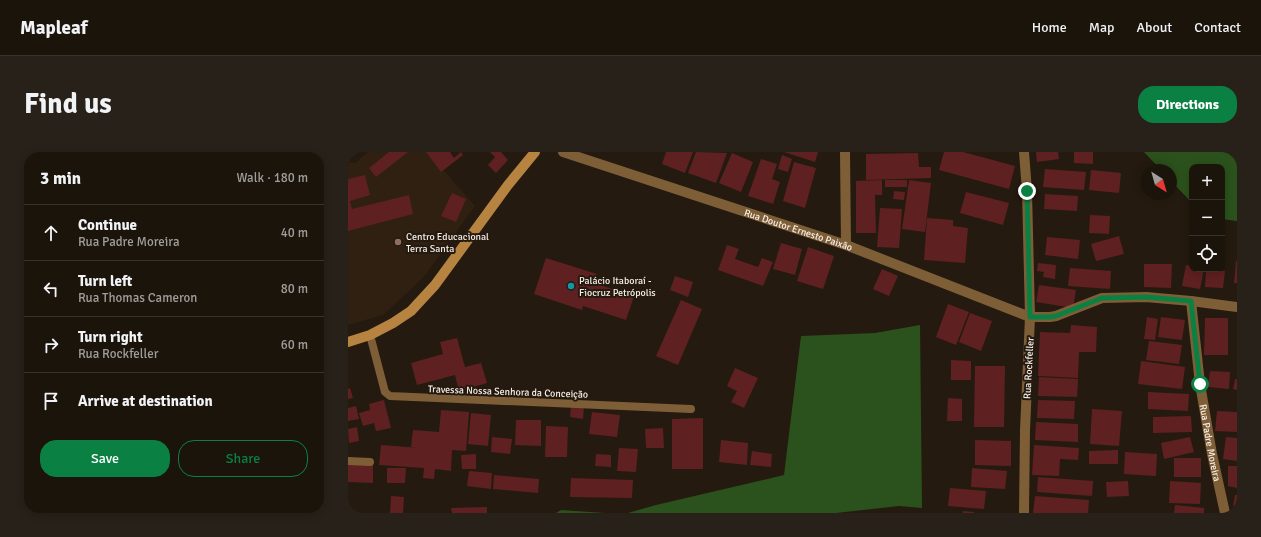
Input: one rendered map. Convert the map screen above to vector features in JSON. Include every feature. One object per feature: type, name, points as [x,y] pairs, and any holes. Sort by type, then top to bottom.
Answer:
[{"type":"street","points":[[348,342],[370,335],[393,323],[411,310],[435,285],[508,184],[535,152]]},
{"type":"street","name":"Rua Doutor Ernesto Paixão","points":[[563,152],[846,245],[1030,317]]},
{"type":"street","points":[[845,152],[846,245]]},
{"type":"street","name":"Rua Rockfeller","points":[[1024,152],[1027,191],[1030,317],[1024,513]]},
{"type":"street","points":[[1030,317],[1056,316],[1102,298],[1146,297],[1237,307]]},
{"type":"street","name":"Rua Padre Moreira","points":[[1191,301],[1200,384],[1212,454],[1225,513]]},
{"type":"lane","name":"Travessa Nossa Senhora da Conceição","points":[[370,335],[385,392],[390,396],[691,409]]},
{"type":"lane","points":[[348,461],[370,462]]},
{"type":"shaded area","name":"Centro Educacional Terra Santa","points":[[368,152],[428,152],[475,206],[423,278],[383,315],[348,325],[348,163],[355,163]]},
{"type":"green space","points":[[1144,152],[1237,152],[1237,221],[1225,219],[1225,164],[1189,164],[1189,200],[1177,187],[1177,164],[1155,164]]},
{"type":"green space","points":[[920,325],[922,508],[899,506],[836,513],[628,513],[784,475],[801,336],[875,333]]},
{"type":"green space","points":[[561,510],[605,513],[556,513]]},
{"type":"building","points":[[389,152],[408,152],[376,177],[369,168]]},
{"type":"building","points":[[426,152],[450,152],[454,158],[461,152],[463,155],[441,172]]},
{"type":"building","points":[[490,152],[501,152],[508,160],[496,173],[488,165],[495,157]]},
{"type":"building","points":[[666,152],[693,152],[685,173],[662,164]]},
{"type":"building","points":[[696,152],[727,153],[716,183],[688,173]]},
{"type":"building","points":[[784,152],[818,152],[815,162]]},
{"type":"building","points":[[944,152],[963,152],[1015,166],[1009,189],[939,170]]},
{"type":"building","points":[[1036,152],[1058,152],[1059,159],[1037,162]]},
{"type":"building","points":[[1074,152],[1093,152],[1093,164],[1074,163]]},
{"type":"building","points":[[732,153],[753,162],[741,192],[719,183]]},
{"type":"building","points":[[918,153],[919,167],[931,167],[931,178],[866,180],[866,154]]},
{"type":"building","points":[[782,155],[792,159],[788,172],[778,169]]},
{"type":"building","points":[[761,159],[777,164],[772,179],[780,182],[773,204],[748,196]]},
{"type":"building","points":[[794,162],[816,168],[805,208],[783,201]]},
{"type":"building","points":[[1045,169],[1086,172],[1084,190],[1043,187]]},
{"type":"building","points":[[1091,170],[1121,173],[1119,193],[1089,190]]},
{"type":"building","points":[[365,175],[370,195],[350,201],[352,209],[409,195],[413,214],[348,231],[348,179]]},
{"type":"building","points":[[882,180],[882,195],[875,195],[876,233],[856,233],[856,181]]},
{"type":"building","points":[[885,180],[907,180],[907,187],[885,187]]},
{"type":"building","points":[[909,180],[931,183],[925,232],[902,229]]},
{"type":"building","points":[[894,191],[905,192],[904,200],[893,199]]},
{"type":"building","points":[[966,192],[1009,203],[1003,225],[960,213]]},
{"type":"building","points":[[452,193],[466,199],[456,222],[441,216]]},
{"type":"building","points":[[1045,194],[1078,196],[1077,211],[1044,209]]},
{"type":"building","points":[[880,208],[902,209],[899,248],[877,247]]},
{"type":"building","points":[[1090,215],[1110,216],[1109,234],[1089,233]]},
{"type":"building","points":[[927,218],[953,220],[953,226],[968,228],[965,263],[924,260]]},
{"type":"building","points":[[1119,236],[1124,254],[1096,261],[1091,244]]},
{"type":"building","points":[[1047,237],[1080,240],[1078,259],[1045,255]]},
{"type":"building","points":[[781,243],[802,249],[795,275],[773,269]]},
{"type":"building","points":[[727,245],[739,249],[735,259],[758,267],[762,258],[773,262],[763,286],[718,270]]},
{"type":"building","points":[[808,247],[834,256],[823,289],[797,281]]},
{"type":"building","name":"Palácio Itaboraí - Fiocruz Petrópolis","points":[[546,258],[597,274],[594,283],[634,296],[626,320],[583,306],[582,310],[534,294]]},
{"type":"building","points":[[1236,261],[1237,283],[1234,283]]},
{"type":"building","points":[[1038,263],[1056,265],[1055,279],[1043,277],[1044,272],[1037,271]]},
{"type":"building","points":[[1144,264],[1172,264],[1171,288],[1144,287]]},
{"type":"building","points":[[1186,265],[1189,266],[1189,272],[1203,272],[1200,289],[1182,286]]},
{"type":"building","points":[[1070,268],[1111,271],[1110,289],[1068,286]]},
{"type":"building","points":[[882,269],[898,276],[889,296],[873,289]]},
{"type":"building","points":[[1206,272],[1225,272],[1223,288],[1205,287]]},
{"type":"building","points":[[675,276],[693,282],[688,297],[670,290]]},
{"type":"building","points":[[1039,285],[1076,290],[1073,308],[1036,302]]},
{"type":"building","points":[[681,300],[702,309],[678,365],[656,356]]},
{"type":"building","points":[[948,304],[969,312],[956,345],[936,337]]},
{"type":"building","points":[[970,313],[992,321],[981,351],[959,342]]},
{"type":"building","points":[[1147,317],[1158,319],[1155,340],[1144,339]]},
{"type":"building","points":[[1161,317],[1185,320],[1182,340],[1158,337]]},
{"type":"building","points":[[1205,318],[1228,318],[1228,355],[1204,355]]},
{"type":"building","points":[[1071,325],[1097,327],[1096,352],[1079,352],[1078,378],[1038,376],[1040,332],[1070,333]]},
{"type":"building","points":[[457,338],[465,367],[481,363],[487,383],[459,391],[455,375],[417,385],[411,363],[443,354],[440,342]]},
{"type":"building","points":[[1149,341],[1182,345],[1179,364],[1146,360]]},
{"type":"building","points":[[951,360],[971,361],[971,380],[951,380]]},
{"type":"building","points":[[1141,361],[1185,367],[1182,389],[1138,384]]},
{"type":"building","points":[[975,366],[1005,366],[1004,427],[974,427]]},
{"type":"building","points":[[735,368],[758,378],[744,408],[731,402],[737,391],[727,386]]},
{"type":"building","points":[[1210,371],[1230,372],[1229,389],[1208,387]]},
{"type":"building","points":[[1039,377],[1078,379],[1077,397],[1038,396]]},
{"type":"building","points":[[1235,379],[1237,379],[1237,390],[1233,389]]},
{"type":"building","points":[[350,388],[353,398],[348,399],[348,389]]},
{"type":"building","points":[[1148,392],[1189,394],[1188,411],[1148,409]]},
{"type":"building","points":[[948,398],[962,399],[962,421],[947,421]]},
{"type":"building","points":[[384,400],[391,428],[376,431],[374,423],[363,426],[359,413],[370,410],[369,404]]},
{"type":"building","points":[[1038,400],[1075,401],[1074,419],[1037,418]]},
{"type":"building","points":[[571,404],[584,406],[583,419],[570,417]]},
{"type":"building","points":[[356,406],[359,419],[348,421],[348,408]]},
{"type":"building","points":[[1092,409],[1122,411],[1119,446],[1090,444]]},
{"type":"building","points":[[441,410],[469,412],[466,451],[452,450],[451,471],[435,469],[434,479],[423,478],[424,468],[379,465],[381,445],[420,448],[411,447],[413,430],[439,432]]},
{"type":"building","points":[[1217,411],[1237,412],[1237,432],[1215,431]]},
{"type":"building","points":[[592,412],[620,415],[617,437],[589,434]]},
{"type":"building","points":[[471,413],[491,415],[488,446],[468,444]]},
{"type":"building","points":[[1191,416],[1192,432],[1153,433],[1153,417]]},
{"type":"building","points":[[703,418],[703,469],[672,469],[672,419]]},
{"type":"building","points":[[516,420],[541,420],[541,446],[515,445]]},
{"type":"building","points":[[1036,422],[1078,424],[1078,442],[1035,440]]},
{"type":"building","points":[[546,426],[568,427],[567,457],[545,457]]},
{"type":"building","points":[[357,427],[359,441],[349,443],[348,429]]},
{"type":"building","points":[[663,428],[664,448],[646,448],[645,429]]},
{"type":"building","points":[[492,437],[512,439],[510,454],[491,452]]},
{"type":"building","points":[[1190,437],[1194,452],[1164,459],[1161,443]]},
{"type":"building","points":[[1226,437],[1237,438],[1237,461],[1223,459]]},
{"type":"building","points":[[721,440],[748,443],[747,465],[719,462]]},
{"type":"building","points":[[975,440],[1011,441],[1011,466],[975,465]]},
{"type":"building","points":[[1034,445],[1079,448],[1078,460],[1060,459],[1059,476],[1032,475]]},
{"type":"building","points":[[619,448],[638,449],[636,472],[617,471]]},
{"type":"building","points":[[1118,450],[1118,464],[1089,464],[1089,451]]},
{"type":"building","points":[[752,451],[772,454],[771,467],[750,465]]},
{"type":"building","points":[[1125,452],[1157,454],[1156,476],[1124,474]]},
{"type":"building","points":[[476,454],[476,469],[462,469],[461,455]]},
{"type":"building","points":[[596,454],[611,455],[611,467],[595,466]]},
{"type":"building","points":[[1174,458],[1201,458],[1201,477],[1174,477]]},
{"type":"building","points":[[348,464],[373,465],[373,483],[348,482]]},
{"type":"building","points":[[1228,466],[1237,466],[1237,488],[1228,486]]},
{"type":"building","points":[[387,468],[406,468],[405,483],[387,483]]},
{"type":"building","points":[[972,468],[1007,471],[1005,489],[971,487]]},
{"type":"building","points":[[469,471],[492,473],[491,489],[467,486]]},
{"type":"building","points":[[494,475],[539,479],[538,493],[493,489]]},
{"type":"building","points":[[1038,477],[1093,481],[1092,496],[1037,492]]},
{"type":"building","points":[[571,478],[633,480],[632,498],[570,497]]},
{"type":"building","points":[[1128,481],[1129,496],[1107,497],[1106,482]]},
{"type":"building","points":[[1170,481],[1201,483],[1200,504],[1169,503]]},
{"type":"building","points":[[950,488],[986,491],[984,509],[948,506]]},
{"type":"building","points":[[1235,495],[1237,495],[1237,507],[1233,506]]},
{"type":"building","points":[[391,496],[404,497],[403,513],[390,513]]},
{"type":"building","points":[[1035,496],[1089,500],[1088,513],[1033,513]]},
{"type":"building","points":[[1175,505],[1204,508],[1204,513],[1174,513]]},
{"type":"building","points":[[487,507],[487,513],[452,513],[451,508]]},
{"type":"building","points":[[963,511],[974,512],[974,513],[963,513]]},
{"type":"place","name":"Centro Educacional Terra Santa","points":[[398,242]]},
{"type":"place","name":"Palácio Itaboraí - Fiocruz Petrópolis","points":[[571,286]]},
{"type":"route","points":[[1027,191],[1030,317],[1056,316],[1102,298],[1146,297],[1191,301],[1200,384]]}]
